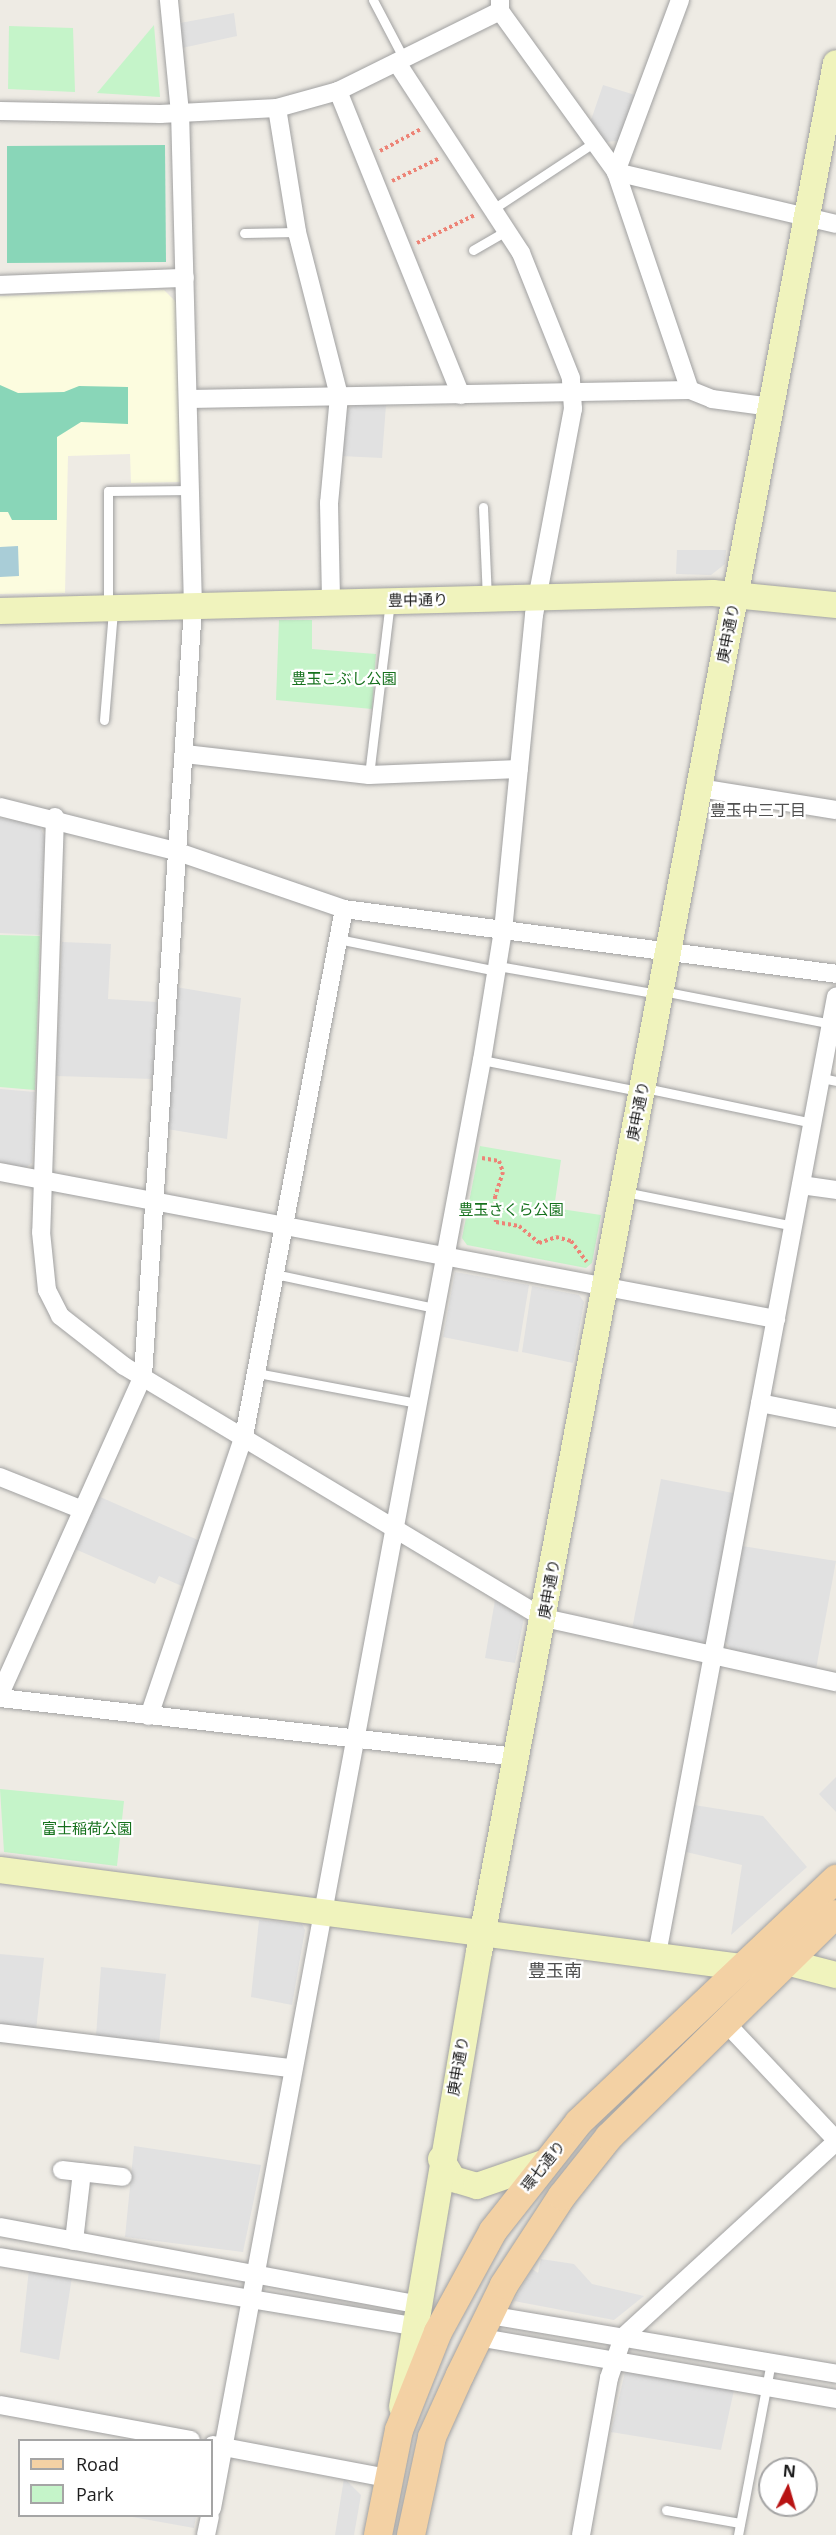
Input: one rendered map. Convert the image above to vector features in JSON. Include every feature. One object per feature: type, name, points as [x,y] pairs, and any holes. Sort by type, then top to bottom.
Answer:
[{"type":"main road","name":"庚申通り","points":[[399,2430],[414,2315],[483,1931],[643,1090],[659,992],[833,95],[836,63]]},
{"type":"main road","name":"豊中通り","points":[[0,611],[736,593],[836,605]]},
{"type":"main road","points":[[0,1870],[483,1931],[741,1967],[786,1962],[836,1975]]},
{"type":"main road","name":"環七通り","points":[[378,2535],[399,2430],[474,2263],[543,2163],[741,1967],[836,1879]]},
{"type":"main road","points":[[411,2535],[432,2437],[483,2326],[526,2249],[609,2137],[724,2021],[836,1914]]},
{"type":"main road","points":[[441,2159],[453,2179],[477,2186],[543,2163]]},
{"type":"street","points":[[169,0],[180,113],[192,490],[193,607],[185,754],[175,851],[144,1376],[80,1509],[0,1696],[149,1716],[353,1736],[517,1757]]},
{"type":"street","points":[[616,172],[680,0]]},
{"type":"street","points":[[0,111],[180,113],[277,108],[339,92],[402,63],[500,6],[593,143],[616,172],[690,390]]},
{"type":"street","points":[[213,2495],[217,2445],[250,2298],[391,1525],[417,1403],[498,968],[539,597],[573,395],[534,284],[506,231],[434,121],[402,63]]},
{"type":"street","points":[[339,92],[460,395]]},
{"type":"street","points":[[277,108],[297,232],[339,396],[329,503],[331,602]]},
{"type":"street","points":[[616,172],[836,224]]},
{"type":"street","points":[[0,285],[185,279]]},
{"type":"street","points":[[189,399],[573,395],[690,390],[771,407]]},
{"type":"street","points":[[185,754],[369,775],[519,769]]},
{"type":"street","points":[[700,788],[836,810]]},
{"type":"street","points":[[0,807],[55,817],[175,851],[344,909],[836,974]]},
{"type":"street","points":[[55,817],[41,1265],[60,1316],[84,1339],[544,1618],[836,1682]]},
{"type":"street","points":[[149,1716],[244,1437],[344,909]]},
{"type":"street","points":[[657,1954],[813,1123],[829,1080],[831,1024],[836,997]]},
{"type":"street","points":[[0,1172],[776,1319]]},
{"type":"street","points":[[801,1185],[836,1190]]},
{"type":"street","points":[[760,1403],[836,1418]]},
{"type":"street","points":[[0,1477],[80,1509]]},
{"type":"street","points":[[581,2535],[615,2361],[623,2337],[836,2141],[724,2021]]},
{"type":"street","points":[[0,2033],[291,2068]]},
{"type":"street","points":[[62,2170],[123,2177]]},
{"type":"street","points":[[74,2241],[82,2172]]},
{"type":"street","points":[[0,2227],[254,2274],[414,2315]]},
{"type":"street","points":[[0,2257],[250,2298],[414,2315]]},
{"type":"street","points":[[483,2326],[623,2337],[836,2374]]},
{"type":"street","points":[[483,2326],[615,2361],[836,2399]]},
{"type":"street","points":[[0,2405],[186,2439]]},
{"type":"street","points":[[217,2445],[388,2478]]},
{"type":"street","points":[[206,2535],[210,2517]]},
{"type":"lane","points":[[373,0],[402,63]]},
{"type":"lane","points":[[492,208],[593,143]]},
{"type":"lane","points":[[473,250],[506,231]]},
{"type":"lane","points":[[244,233],[297,232]]},
{"type":"lane","points":[[104,720],[110,608],[108,491],[192,490]]},
{"type":"lane","points":[[483,507],[487,599]]},
{"type":"lane","points":[[369,775],[390,600]]},
{"type":"lane","points":[[338,939],[498,968],[659,992],[831,1024]]},
{"type":"lane","points":[[482,1060],[813,1123]]},
{"type":"lane","points":[[623,1192],[793,1226]]},
{"type":"lane","points":[[275,1274],[435,1308]]},
{"type":"lane","points":[[257,1373],[417,1403]]},
{"type":"lane","points":[[738,2535],[771,2362]]},
{"type":"lane","points":[[666,2510],[740,2523]]},
{"type":"path","points":[[366,159],[434,121]]},
{"type":"path","points":[[377,188],[454,152]]},
{"type":"path","points":[[402,250],[492,208]]},
{"type":"path","points":[[478,1157],[499,1161],[503,1172],[495,1196],[496,1221],[519,1226],[539,1243],[556,1237],[571,1241],[590,1265]]},
{"type":"shaded area","points":[[234,13],[237,36],[182,48],[180,23]]},
{"type":"shaded area","points":[[603,85],[635,95],[618,141],[605,142],[591,120]]},
{"type":"shaded area","points":[[164,290],[176,302],[180,482],[131,483],[130,454],[68,456],[65,593],[0,594],[0,296]]},
{"type":"shaded area","points":[[354,404],[386,405],[382,458],[341,456],[344,414]]},
{"type":"shaded area","points":[[677,550],[726,550],[725,564],[711,575],[676,574]]},
{"type":"shaded area","points":[[0,818],[39,825],[45,837],[40,935],[0,933]]},
{"type":"shaded area","points":[[62,942],[111,944],[108,999],[157,1002],[154,1079],[56,1076]]},
{"type":"shaded area","points":[[176,987],[241,998],[227,1139],[167,1129]]},
{"type":"shaded area","points":[[0,1089],[35,1092],[32,1163],[25,1168],[0,1162]]},
{"type":"shaded area","points":[[455,1272],[529,1285],[518,1352],[443,1337]]},
{"type":"shaded area","points":[[532,1286],[579,1295],[584,1302],[573,1363],[522,1352]]},
{"type":"shaded area","points":[[661,1479],[733,1493],[708,1638],[701,1644],[632,1629]]},
{"type":"shaded area","points":[[98,1496],[200,1541],[184,1587],[159,1576],[155,1584],[75,1549]]},
{"type":"shaded area","points":[[742,1546],[836,1561],[816,1669],[731,1650],[725,1640]]},
{"type":"shaded area","points":[[495,1600],[524,1618],[515,1663],[485,1658]]},
{"type":"shaded area","points":[[836,1777],[836,1812],[819,1794]]},
{"type":"shaded area","points":[[694,1805],[763,1816],[807,1867],[731,1935],[742,1865],[686,1852]]},
{"type":"shaded area","points":[[259,1920],[302,1924],[305,1930],[292,2005],[251,1997]]},
{"type":"shaded area","points":[[0,1954],[44,1958],[36,2030],[0,2026]]},
{"type":"shaded area","points":[[101,1967],[166,1974],[159,2044],[96,2037]]},
{"type":"shaded area","points":[[134,2146],[261,2165],[243,2252],[125,2237]]},
{"type":"shaded area","points":[[541,2259],[574,2264],[592,2284],[644,2296],[614,2320],[514,2301],[532,2269],[538,2273]]},
{"type":"shaded area","points":[[29,2269],[72,2277],[59,2360],[20,2352]]},
{"type":"shaded area","points":[[625,2372],[734,2390],[721,2450],[611,2432]]},
{"type":"shaded area","points":[[344,2478],[361,2495],[354,2535],[335,2535]]},
{"type":"shaded area","points":[[133,2517],[196,2517],[194,2528]]},
{"type":"green space","points":[[154,25],[160,97],[97,93]]},
{"type":"green space","points":[[9,26],[73,28],[75,92],[8,89]]},
{"type":"green space","points":[[165,145],[166,262],[7,263],[7,146]]},
{"type":"green space","points":[[0,385],[18,393],[64,392],[79,386],[128,387],[128,424],[81,422],[57,437],[57,520],[12,520],[8,512],[0,512]]},
{"type":"green space","name":"豊玉こぶし公園","points":[[279,620],[312,620],[312,649],[376,654],[372,709],[276,700]]},
{"type":"green space","points":[[0,935],[40,936],[35,1090],[0,1087]]},
{"type":"green space","name":"豊玉さくら公園","points":[[480,1146],[561,1160],[554,1208],[601,1215],[592,1263],[586,1268],[467,1245],[462,1238]]},
{"type":"green space","name":"富士稲荷公園","points":[[0,1789],[124,1801],[117,1866],[4,1852]]},
{"type":"water","points":[[18,546],[19,576],[0,577],[0,547]]},
{"type":"district","name":"豊玉中三丁目","points":[[758,810]]},
{"type":"district","name":"豊玉南","points":[[555,1970]]}]
